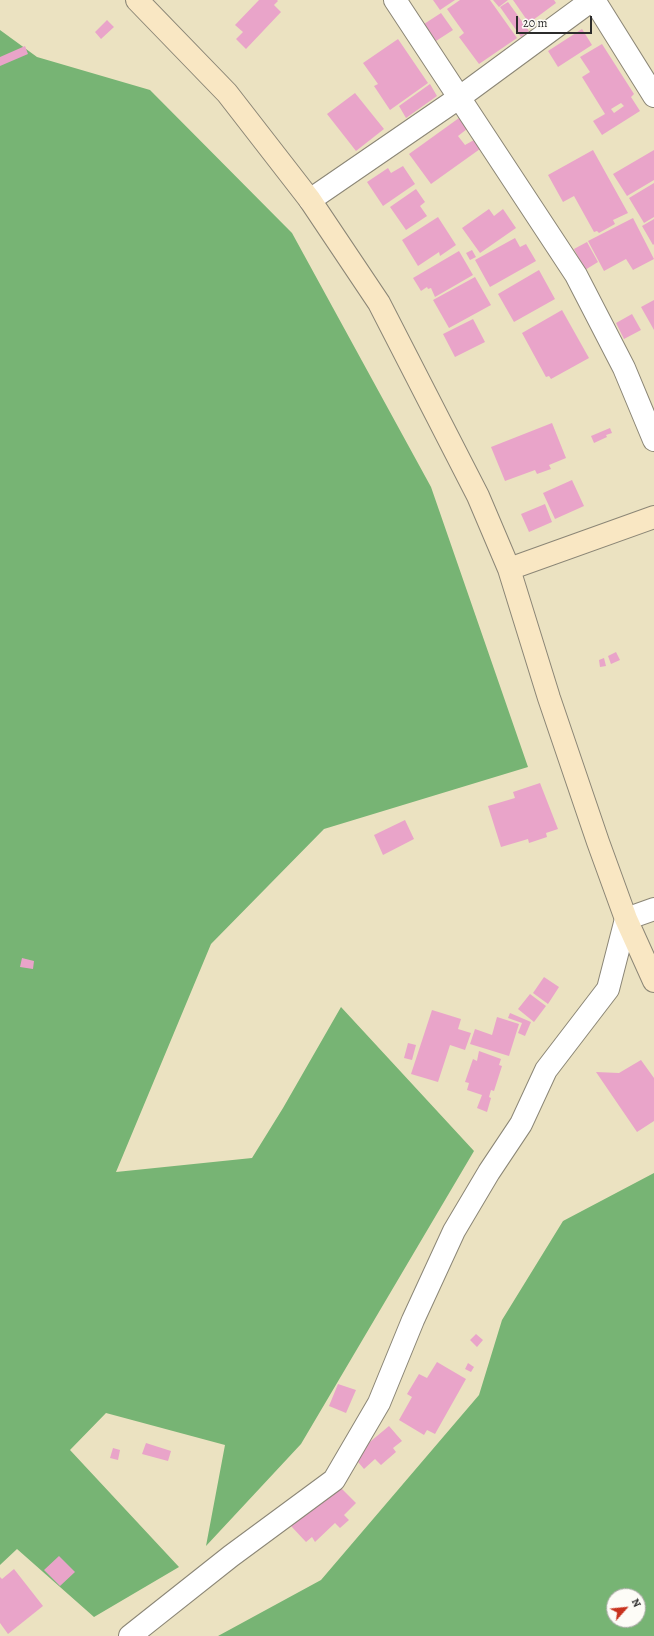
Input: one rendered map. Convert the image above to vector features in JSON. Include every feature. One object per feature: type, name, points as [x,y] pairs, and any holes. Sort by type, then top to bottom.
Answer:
[{"type":"street","points":[[137,0],[227,93],[310,200],[380,303],[478,496],[509,569],[549,698],[626,919],[654,981]]},
{"type":"street","points":[[395,0],[576,275],[624,368],[654,440]]},
{"type":"street","points":[[310,200],[460,97],[593,0],[654,96]]},
{"type":"street","points":[[509,569],[654,517]]},
{"type":"street","points":[[626,919],[654,909]]},
{"type":"street","points":[[130,1636],[231,1556],[334,1480],[379,1403],[413,1320],[454,1231],[489,1172],[521,1124],[546,1070],[608,989],[626,919]]},
{"type":"green space","points":[[0,30],[37,57],[150,90],[292,233],[431,487],[528,767],[324,829],[211,944],[116,1172],[252,1158],[283,1108],[341,1007],[474,1151],[301,1444],[206,1546],[225,1445],[106,1413],[70,1450],[179,1567],[94,1617],[17,1549],[0,1565]]},
{"type":"green space","points":[[654,1173],[654,1636],[218,1636],[321,1580],[479,1395],[502,1320],[563,1221]]},
{"type":"building","points":[[259,0],[277,0],[278,1],[274,5],[281,12],[246,49],[236,39],[243,32],[235,25]]},
{"type":"building","points":[[433,0],[455,0],[440,10]]},
{"type":"building","points":[[460,0],[490,0],[517,38],[479,64],[459,37],[464,33],[447,9]]},
{"type":"building","points":[[493,0],[508,0],[499,7]]},
{"type":"building","points":[[513,0],[554,0],[556,3],[529,23]]},
{"type":"building","points":[[508,2],[529,31],[521,37],[500,7]]},
{"type":"building","points":[[441,13],[453,30],[436,41],[424,24]]},
{"type":"building","points":[[107,20],[114,27],[101,39],[95,32]]},
{"type":"building","points":[[582,29],[592,45],[558,67],[548,51]]},
{"type":"building","points":[[398,39],[428,83],[390,110],[374,86],[378,84],[363,63]]},
{"type":"building","points":[[602,44],[634,94],[631,97],[640,111],[602,135],[593,121],[605,114],[582,77],[590,72],[580,57]],"holes":[[[621,103],[624,106],[614,113],[611,109]]]},
{"type":"building","points":[[25,46],[28,54],[0,66],[0,57]]},
{"type":"building","points":[[430,84],[437,96],[406,118],[399,106]]},
{"type":"building","points":[[355,93],[384,129],[356,151],[327,114]]},
{"type":"building","points":[[459,118],[467,129],[458,136],[465,145],[474,140],[480,149],[431,184],[409,154]]},
{"type":"building","points":[[593,150],[628,213],[613,220],[615,224],[599,233],[597,231],[594,232],[574,196],[563,202],[548,175]]},
{"type":"building","points":[[654,150],[654,180],[627,196],[613,174]]},
{"type":"building","points":[[403,166],[415,184],[383,206],[367,182],[388,168],[391,173]]},
{"type":"building","points":[[654,183],[654,217],[644,223],[629,198]]},
{"type":"building","points":[[416,189],[425,202],[420,206],[427,216],[406,230],[390,207]]},
{"type":"building","points":[[489,209],[494,216],[503,209],[516,228],[480,253],[462,228]]},
{"type":"building","points":[[438,217],[456,245],[440,256],[439,252],[418,266],[402,240]]},
{"type":"building","points":[[633,218],[654,259],[633,270],[626,259],[604,271],[588,241]]},
{"type":"building","points":[[654,219],[654,244],[653,245],[642,226]]},
{"type":"building","points":[[515,238],[520,247],[526,244],[536,261],[490,287],[475,260]]},
{"type":"building","points":[[587,242],[598,262],[585,270],[574,249]]},
{"type":"building","points":[[472,250],[476,257],[470,260],[466,253]]},
{"type":"building","points":[[459,251],[473,275],[435,297],[431,288],[428,289],[427,287],[421,291],[413,278]]},
{"type":"building","points":[[539,270],[555,299],[514,322],[498,294]]},
{"type":"building","points":[[475,277],[491,305],[449,328],[433,300]]},
{"type":"building","points":[[654,300],[654,330],[641,307]]},
{"type":"building","points":[[562,310],[589,358],[551,379],[549,376],[546,377],[522,333]]},
{"type":"building","points":[[632,314],[641,330],[624,339],[616,323]]},
{"type":"building","points":[[473,319],[485,342],[455,357],[443,334]]},
{"type":"building","points":[[552,423],[566,458],[549,465],[551,469],[537,474],[535,470],[505,481],[491,447]]},
{"type":"building","points":[[610,428],[612,433],[594,443],[591,436]]},
{"type":"building","points":[[572,480],[584,506],[555,519],[543,493]]},
{"type":"building","points":[[545,504],[552,522],[529,532],[521,514]]},
{"type":"building","points":[[616,652],[620,660],[611,664],[608,656]]},
{"type":"building","points":[[604,658],[606,666],[600,667],[599,660]]},
{"type":"building","points":[[540,783],[558,829],[546,833],[547,837],[529,843],[528,839],[501,847],[488,806],[515,798],[513,792]]},
{"type":"building","points":[[405,820],[414,839],[383,855],[374,835]]},
{"type":"building","points":[[22,958],[34,961],[33,969],[20,967]]},
{"type":"building","points":[[544,977],[559,987],[548,1004],[533,993]]},
{"type":"building","points":[[530,994],[546,1006],[534,1022],[518,1009]]},
{"type":"building","points":[[432,1010],[461,1019],[458,1029],[471,1033],[465,1050],[450,1045],[438,1082],[411,1074]]},
{"type":"building","points":[[510,1013],[531,1022],[525,1036],[518,1033],[522,1023],[508,1018]]},
{"type":"building","points":[[497,1017],[519,1024],[509,1056],[470,1044],[475,1029],[492,1035]]},
{"type":"building","points":[[408,1043],[416,1045],[412,1060],[404,1058]]},
{"type":"building","points":[[479,1051],[501,1059],[499,1065],[502,1066],[494,1091],[491,1090],[489,1097],[491,1098],[487,1112],[477,1108],[482,1095],[467,1090],[469,1083],[465,1082],[473,1059],[477,1061]]},
{"type":"building","points":[[641,1060],[654,1078],[654,1121],[637,1132],[596,1072],[619,1073]]},
{"type":"building","points":[[476,1334],[483,1340],[477,1347],[470,1340]]},
{"type":"building","points":[[437,1362],[466,1379],[435,1434],[427,1430],[424,1435],[399,1420],[412,1397],[407,1394],[419,1374],[427,1378]]},
{"type":"building","points":[[468,1363],[474,1367],[471,1372],[465,1369]]},
{"type":"building","points":[[338,1384],[356,1390],[346,1413],[329,1406]]},
{"type":"building","points":[[389,1426],[402,1441],[393,1448],[396,1452],[381,1465],[375,1459],[364,1469],[353,1456]]},
{"type":"building","points":[[146,1443],[171,1451],[168,1461],[142,1454]]},
{"type":"building","points":[[113,1448],[120,1450],[118,1460],[110,1458]]},
{"type":"building","points":[[336,1483],[356,1503],[344,1515],[349,1520],[340,1528],[335,1523],[315,1542],[312,1537],[306,1542],[291,1526]]},
{"type":"building","points":[[59,1556],[75,1572],[60,1586],[44,1570]]},
{"type":"building","points":[[14,1569],[43,1606],[8,1634],[0,1623],[0,1577],[2,1579]]}]
